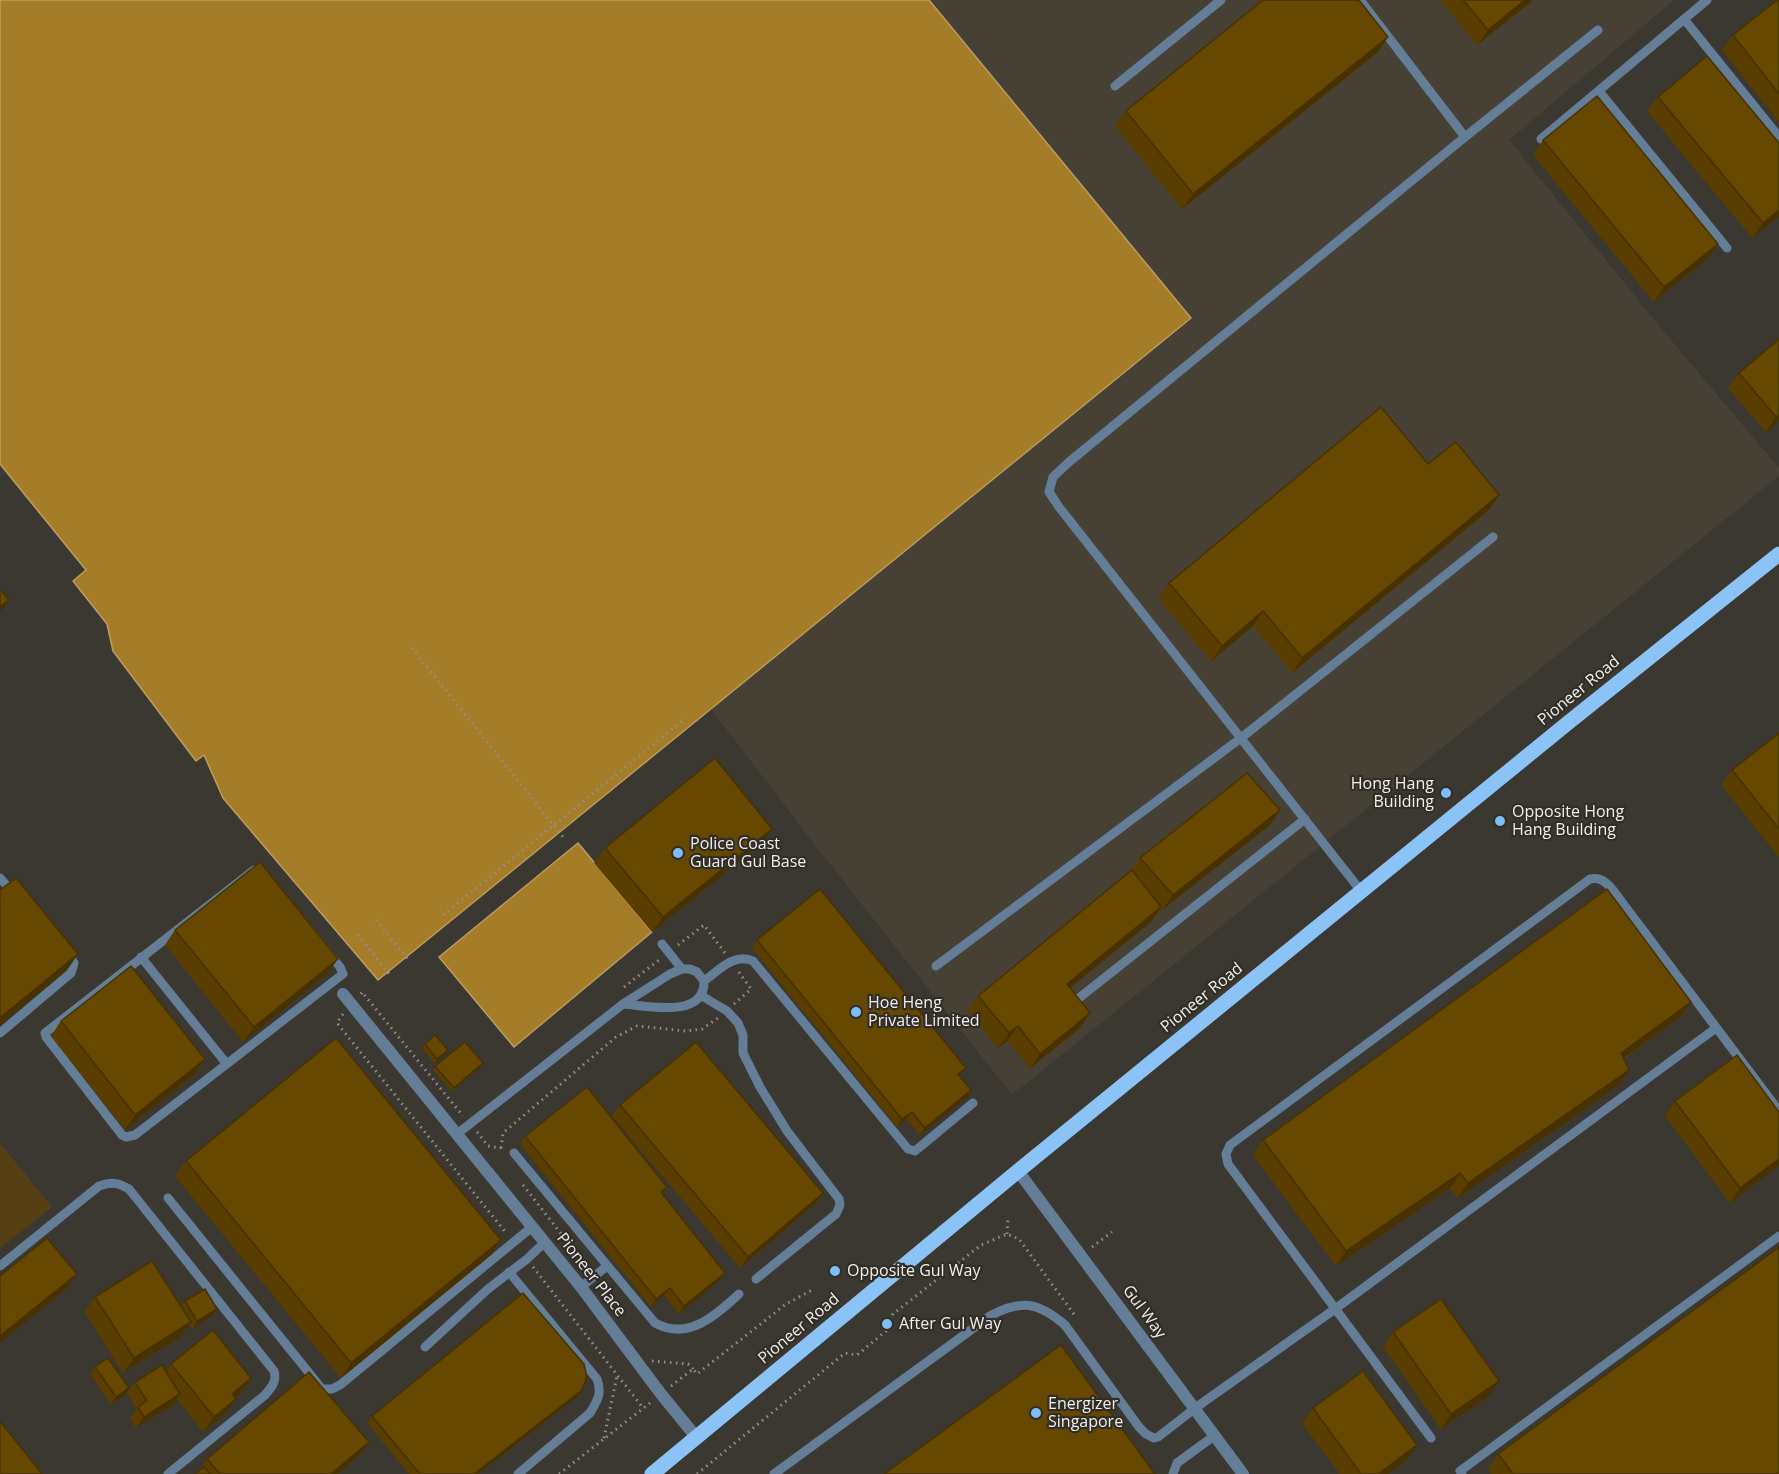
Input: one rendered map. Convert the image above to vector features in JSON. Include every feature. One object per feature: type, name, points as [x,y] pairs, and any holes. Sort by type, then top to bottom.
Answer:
[{"type":"main road","name":"Pioneer Road","points":[[652,1474],[1361,891],[1779,554]]},
{"type":"street","name":"Pioneer Place","points":[[347,999],[581,1287],[697,1438]]},
{"type":"street","name":"Gul Way","points":[[1018,1171],[1243,1474]]},
{"type":"lane","points":[[1115,86],[1221,0]]},
{"type":"lane","points":[[1360,0],[1465,137]]},
{"type":"lane","points":[[1541,140],[1707,0]]},
{"type":"lane","points":[[1684,19],[1779,137]]},
{"type":"lane","points":[[1361,891],[1059,507],[1049,492],[1053,477],[1078,454],[1598,30]]},
{"type":"lane","points":[[1599,90],[1727,248]]},
{"type":"lane","points":[[936,966],[1241,738],[1493,537]]},
{"type":"lane","points":[[1074,1002],[1305,819]]},
{"type":"lane","points":[[259,870],[340,967],[343,974],[135,1135],[126,1137],[119,1133],[45,1033],[141,957],[249,872],[259,870]]},
{"type":"lane","points":[[0,878],[23,904]]},
{"type":"lane","points":[[1431,1438],[1228,1164],[1226,1154],[1230,1145],[1590,879],[1596,878],[1605,881],[1779,1111]]},
{"type":"lane","points":[[0,1033],[71,973],[74,963],[62,947]]},
{"type":"lane","points":[[623,1004],[679,1007],[694,1002],[702,996],[704,981],[697,972],[682,969],[665,948]]},
{"type":"lane","points":[[141,957],[226,1063]]},
{"type":"lane","points":[[704,981],[740,958],[753,962],[908,1149],[915,1151],[973,1103]]},
{"type":"lane","points":[[457,1134],[623,1004],[682,969]]},
{"type":"lane","points":[[334,982],[347,999]]},
{"type":"lane","points":[[702,996],[727,1011],[738,1023],[743,1035],[743,1053],[760,1087],[787,1131],[838,1199],[840,1205],[836,1214],[756,1280]]},
{"type":"lane","points":[[774,1474],[990,1316],[1016,1304],[1030,1305],[1054,1316],[1065,1325],[1146,1434],[1154,1438],[1158,1437],[1716,1028]]},
{"type":"lane","points":[[514,1154],[655,1323],[664,1328],[683,1330],[693,1328],[719,1312],[739,1294]]},
{"type":"lane","points":[[0,1266],[99,1186],[109,1182],[118,1183],[129,1189],[274,1371],[276,1377],[266,1395],[168,1474]]},
{"type":"lane","points":[[168,1198],[322,1389],[340,1386],[532,1227]]},
{"type":"lane","points":[[1462,1474],[1460,1471],[1779,1236]]},
{"type":"lane","points":[[425,1347],[488,1288],[527,1259],[545,1242]]},
{"type":"lane","points":[[581,1287],[607,1266]]},
{"type":"lane","points":[[509,1272],[597,1379],[601,1389],[590,1413],[518,1474]]},
{"type":"lane","points":[[1173,1474],[1177,1463],[1214,1436]]},
{"type":"path","points":[[412,648],[563,837]]},
{"type":"path","points":[[443,915],[686,718]]},
{"type":"path","points":[[376,920],[410,962]]},
{"type":"path","points":[[501,1148],[503,1133],[616,1037],[637,1026],[702,1029],[727,1011],[751,989],[704,925],[665,948],[623,988]]},
{"type":"path","points":[[358,935],[392,976]]},
{"type":"path","points":[[347,999],[337,1023],[513,1242]]},
{"type":"path","points":[[1007,1234],[1008,1219]]},
{"type":"path","points":[[1086,1239],[1092,1247],[1112,1232]]},
{"type":"path","points":[[527,1259],[643,1408]]},
{"type":"path","points":[[648,1360],[688,1364],[697,1374],[786,1305],[814,1289]]},
{"type":"path","points":[[559,1474],[693,1369]]},
{"type":"path","points":[[604,1440],[617,1376]]},
{"type":"shaded area","points":[[0,0],[929,0],[1191,318],[378,980],[223,798],[204,755],[196,761],[113,651],[107,624],[73,581],[86,570],[0,464]]},
{"type":"shaded area","points":[[929,0],[1674,0],[1509,140],[1660,327],[1779,468],[1779,476],[1012,1095],[711,709],[1191,318]]},
{"type":"shaded area","points":[[578,843],[652,932],[514,1047],[439,957]]},
{"type":"shaded area","points":[[0,1143],[52,1207],[0,1248]]},
{"type":"building","points":[[1263,0],[1359,0],[1388,37],[1193,194],[1126,111]]},
{"type":"building","points":[[1463,0],[1525,0],[1488,30]]},
{"type":"building","points":[[1779,0],[1779,94],[1733,35]]},
{"type":"building","points":[[1707,56],[1779,143],[1779,210],[1763,223],[1658,97]]},
{"type":"building","points":[[1597,96],[1718,244],[1664,287],[1543,140]]},
{"type":"building","points":[[1779,339],[1779,415],[1776,417],[1739,373]]},
{"type":"building","points":[[1381,407],[1428,464],[1456,442],[1499,495],[1302,658],[1263,611],[1222,646],[1169,583]]},
{"type":"building","points":[[0,589],[9,600],[0,607]]},
{"type":"building","points":[[1779,733],[1779,829],[1732,770]]},
{"type":"building","name":"Police Coast Guard Gul Base","points":[[715,758],[772,829],[663,917],[605,848]]},
{"type":"building","points":[[1247,773],[1280,810],[1173,895],[1140,858]]},
{"type":"building","points":[[260,862],[338,959],[254,1027],[175,930]]},
{"type":"building","points":[[1132,870],[1161,907],[1067,984],[1090,1013],[1040,1054],[1018,1026],[1009,1033],[978,996]]},
{"type":"building","points":[[16,878],[78,954],[0,1018],[0,890]]},
{"type":"building","name":"Hoe Heng Private Limited","points":[[820,889],[966,1068],[958,1074],[971,1090],[925,1128],[912,1112],[902,1119],[757,940]]},
{"type":"building","points":[[1607,889],[1691,1002],[1621,1053],[1629,1070],[1468,1183],[1460,1173],[1346,1251],[1263,1140]]},
{"type":"building","points":[[131,966],[205,1059],[135,1115],[61,1021]]},
{"type":"building","points":[[435,1035],[448,1050],[437,1059],[425,1044]]},
{"type":"building","points":[[336,1038],[501,1240],[351,1363],[186,1161]]},
{"type":"building","points":[[465,1042],[483,1063],[454,1088],[435,1066]]},
{"type":"building","points":[[696,1042],[823,1193],[748,1257],[620,1105]]},
{"type":"building","points":[[1737,1055],[1779,1112],[1779,1159],[1740,1188],[1675,1101]]},
{"type":"building","points":[[587,1087],[667,1187],[661,1192],[725,1273],[684,1306],[670,1288],[656,1299],[525,1136]]},
{"type":"building","points":[[47,1238],[77,1274],[0,1336],[0,1276]]},
{"type":"building","points":[[1779,1247],[1779,1474],[1513,1474],[1498,1454]]},
{"type":"building","points":[[152,1261],[191,1322],[134,1358],[95,1297]]},
{"type":"building","points":[[205,1289],[217,1309],[197,1321],[185,1301]]},
{"type":"building","points":[[523,1293],[584,1364],[587,1377],[582,1390],[474,1474],[420,1474],[372,1416]]},
{"type":"building","points":[[1441,1299],[1499,1381],[1451,1414],[1393,1332]]},
{"type":"building","points":[[213,1330],[251,1378],[232,1394],[236,1399],[214,1417],[171,1364]]},
{"type":"building","name":"Energizer Singapore","points":[[1061,1345],[1155,1474],[884,1474]]},
{"type":"building","points":[[108,1358],[129,1388],[116,1397],[95,1367]]},
{"type":"building","points":[[162,1365],[180,1394],[144,1417],[138,1407],[147,1401],[135,1382]]},
{"type":"building","points":[[1363,1371],[1417,1445],[1378,1474],[1361,1474],[1313,1408]]},
{"type":"building","points":[[309,1372],[369,1442],[331,1474],[220,1474],[207,1459]]},
{"type":"building","points":[[0,1421],[42,1474],[0,1474]]},
{"type":"building","points":[[204,1467],[210,1474],[195,1474]]},
{"type":"place","name":"Hong Hang Building","points":[[1446,793]]},
{"type":"place","name":"Opposite Hong Hang Building","points":[[1500,821]]},
{"type":"place","name":"Police Coast Guard Gul Base","points":[[678,853]]},
{"type":"place","name":"Hoe Heng Private Limited","points":[[856,1012]]},
{"type":"place","name":"Opposite Gul Way","points":[[835,1271]]},
{"type":"place","name":"After Gul Way","points":[[887,1324]]},
{"type":"place","name":"Energizer Singapore","points":[[1036,1413]]}]
